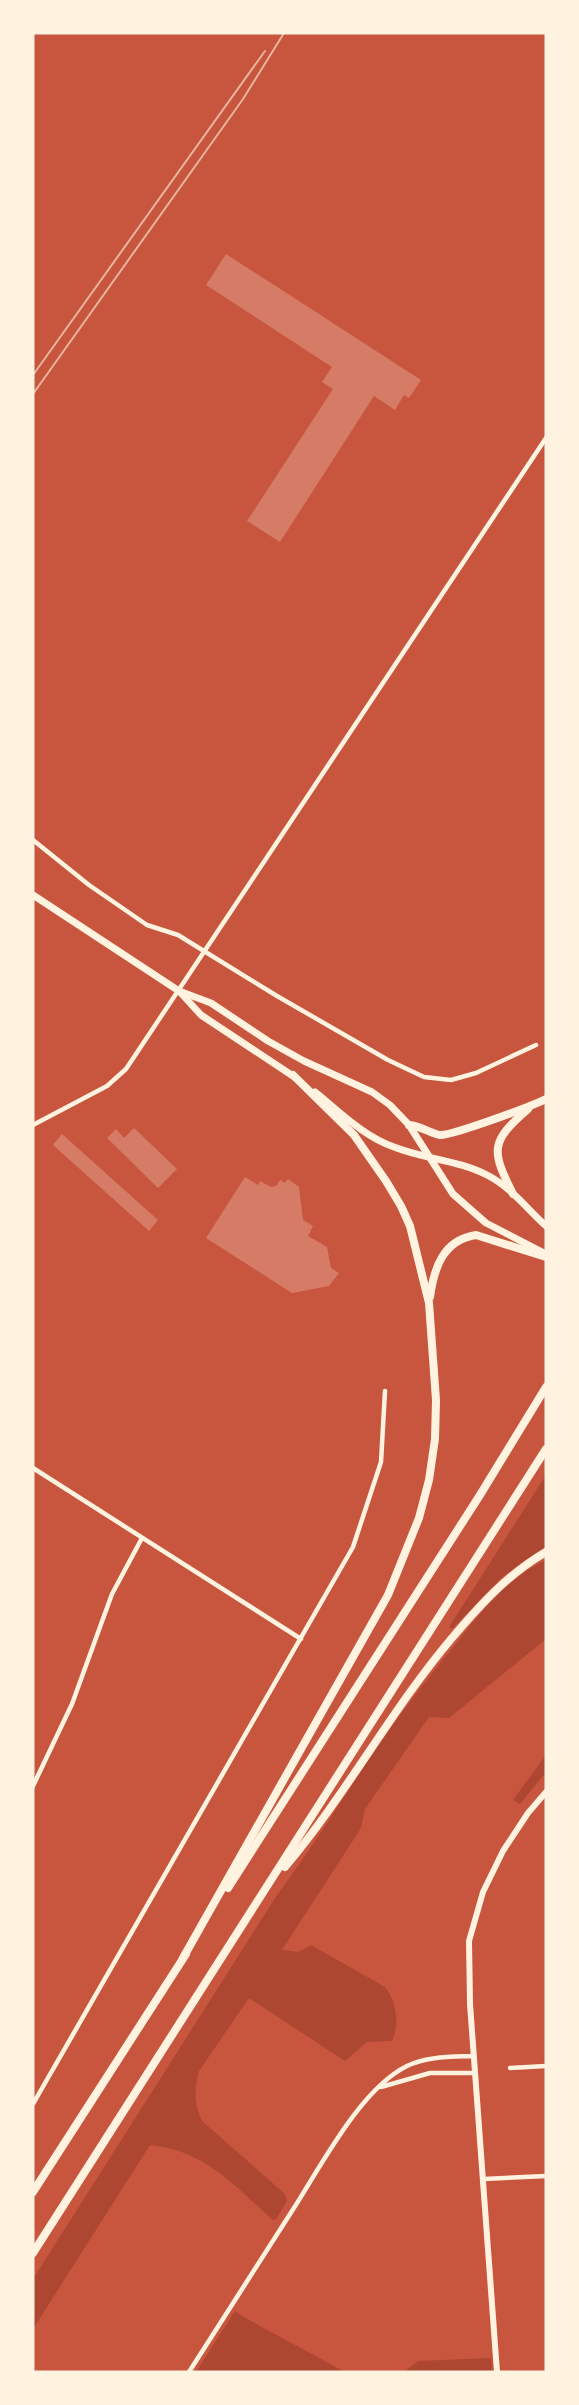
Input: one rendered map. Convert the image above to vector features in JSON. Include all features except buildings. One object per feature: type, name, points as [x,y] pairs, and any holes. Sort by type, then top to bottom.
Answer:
[{"type":"highway","points":[[183,1958],[297,1754],[364,1641],[405,1556],[419,1518],[429,1480],[435,1439],[436,1400],[429,1303],[410,1226],[401,1206],[354,1135],[293,1075]]},
{"type":"highway","points":[[409,1125],[420,1126],[440,1135],[460,1131],[546,1099]]},
{"type":"highway","points":[[513,1194],[502,1172],[497,1146],[510,1125],[533,1105]]},
{"type":"highway","points":[[429,1303],[433,1276],[438,1262],[451,1246],[465,1236],[476,1235],[546,1255]]},
{"type":"highway","points":[[33,2192],[480,1495],[546,1387]]},
{"type":"highway","points":[[33,2253],[546,1449]]},
{"type":"highway","points":[[263,1893],[307,1841],[435,1657],[474,1612],[506,1580],[546,1552]]},
{"type":"main road","points":[[33,895],[179,991],[210,1003],[303,1061],[372,1092],[390,1105],[409,1125],[453,1194],[474,1214],[486,1223],[546,1255]]},
{"type":"main road","points":[[179,991],[201,1015],[293,1075],[376,1140],[397,1149],[476,1170],[496,1180],[546,1226]]},
{"type":"main road","points":[[497,2372],[468,1966],[469,1941],[483,1892],[503,1851],[528,1813],[546,1792]]},
{"type":"street","points":[[33,1125],[107,1086],[126,1069],[546,438]]},
{"type":"street","points":[[33,840],[147,925],[178,935],[327,1025],[424,1077],[451,1080],[477,1073],[536,1045]]},
{"type":"street","points":[[33,2104],[353,1546],[381,1462],[385,1391]]},
{"type":"street","points":[[33,1468],[301,1639]]},
{"type":"street","points":[[33,1786],[72,1704],[112,1594],[142,1538]]},
{"type":"street","points":[[189,2372],[337,2141],[366,2101],[378,2088],[407,2066],[427,2059],[474,2056]]},
{"type":"street","points":[[510,2068],[546,2066]]},
{"type":"street","points":[[378,2088],[430,2073],[476,2073]]},
{"type":"street","points":[[483,2179],[546,2176]]},
{"type":"shaded area","points":[[546,1475],[546,1546],[501,1578],[452,1629],[449,1627]]},
{"type":"shaded area","points":[[546,1560],[546,1639],[449,1718],[429,1717],[365,1809],[361,1828],[282,1950],[298,1952],[311,1945],[385,1987],[396,2012],[396,2027],[392,2041],[367,2042],[345,2061],[249,1998],[199,2071],[196,2097],[197,2109],[202,2121],[285,2194],[287,2201],[276,2219],[273,2220],[231,2182],[203,2162],[170,2148],[150,2145],[33,2329],[33,2279],[277,1895],[391,1728],[471,1625],[505,1588]]},
{"type":"shaded area","points":[[546,1755],[546,1772],[520,1804],[513,1800]]},
{"type":"shaded area","points":[[235,2311],[247,2319],[345,2372],[196,2372]]},
{"type":"shaded area","points":[[491,2358],[492,2372],[404,2372],[418,2361]]},
{"type":"railway","points":[[33,394],[243,99],[284,33]]},
{"type":"railway","points":[[33,375],[265,51]]}]
